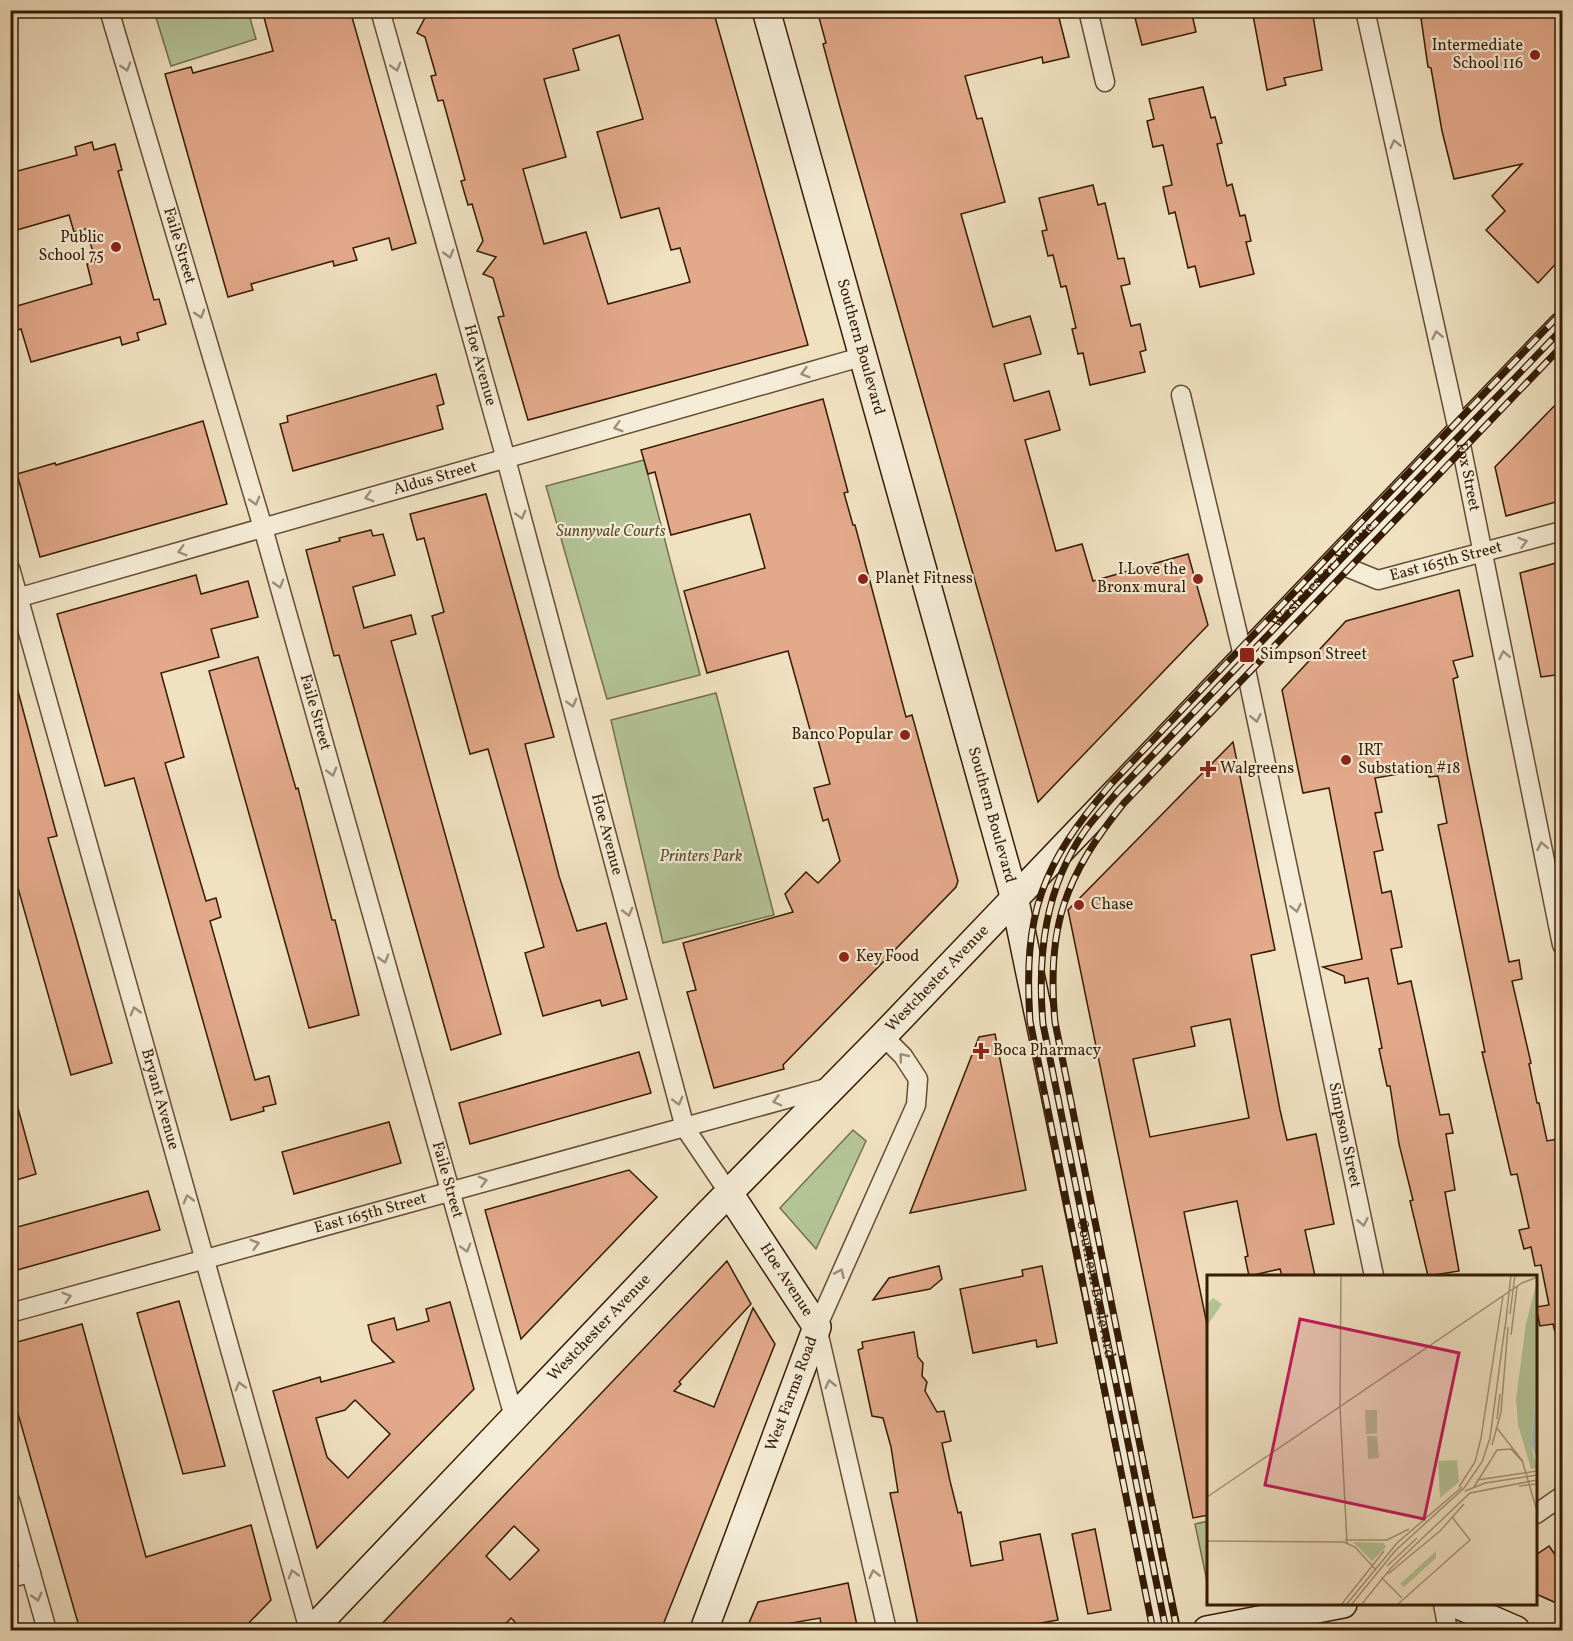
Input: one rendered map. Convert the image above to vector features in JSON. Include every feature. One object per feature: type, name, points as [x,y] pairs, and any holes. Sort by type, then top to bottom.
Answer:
[{"type":"main road","name":"Southern Boulevard","points":[[766,10],[861,357],[1014,896],[1166,1630]]},
{"type":"main road","name":"Westchester Avenue","points":[[310,1630],[1563,326]]},
{"type":"main road","name":"Hoe Avenue","points":[[729,1193],[816,1327]]},
{"type":"main road","name":"West Farms Road","points":[[704,1630],[816,1327]]},
{"type":"main road","points":[[1207,1630],[1338,1605]]},
{"type":"main road","points":[[1458,1605],[1516,1630]]},
{"type":"street","name":"Faile Street","points":[[109,10],[263,528],[514,1417]]},
{"type":"street","name":"Hoe Avenue","points":[[380,10],[506,459],[685,1128],[729,1193]]},
{"type":"street","points":[[1088,10],[1105,82]]},
{"type":"street","name":"Fox Street","points":[[1365,10],[1459,435],[1563,945]]},
{"type":"street","name":"Aldus Street","points":[[15,598],[861,357]]},
{"type":"street","name":"Simpson Street","points":[[1181,395],[1244,660],[1374,1275]]},
{"type":"street","name":"East 165th Street","points":[[1334,562],[1378,580],[1563,531]]},
{"type":"street","name":"Bryant Avenue","points":[[10,568],[15,598],[310,1630]]},
{"type":"street","name":"West Farms Road","points":[[816,1327],[916,1105],[918,1079],[903,1056],[883,1036]]},
{"type":"street","name":"East 165th Street","points":[[10,1313],[449,1190],[685,1128],[833,1086]]},
{"type":"street","name":"Hoe Avenue","points":[[816,1327],[887,1630]]},
{"type":"street","points":[[1537,1513],[1563,1496]]},
{"type":"street","points":[[10,1500],[46,1630]]},
{"type":"street","points":[[10,1578],[31,1573]]},
{"type":"street","points":[[1443,1605],[1448,1630]]},
{"type":"green space","points":[[154,11],[248,11],[256,39],[171,66]]},
{"type":"green space","name":"Sunnyvale Courts","points":[[644,460],[700,675],[607,699],[546,486]]},
{"type":"green space","name":"Printers Park","points":[[716,693],[774,915],[663,943],[611,720]]},
{"type":"green space","points":[[853,1130],[866,1141],[816,1249],[780,1208]]},
{"type":"green space","points":[[1207,1521],[1207,1581],[1195,1524]]},
{"type":"building","points":[[262,10],[350,10],[416,243],[392,250],[389,238],[353,248],[357,260],[334,266],[333,261],[251,284],[253,290],[228,297],[165,74],[191,67],[193,73],[273,51]]},
{"type":"building","points":[[429,10],[713,10],[808,345],[528,420],[498,317],[504,316],[493,278],[483,274],[496,257],[477,251],[483,241],[472,204],[468,205],[461,181],[465,180],[443,100],[438,101],[431,76],[436,75],[425,37],[417,33]],"holes":[[[619,35],[643,119],[597,132],[621,218],[659,208],[671,250],[680,248],[690,282],[608,304],[586,232],[544,244],[523,169],[566,157],[544,79],[579,70],[573,49]]]},
{"type":"building","points":[[817,10],[1057,10],[1069,57],[1043,63],[1042,57],[965,76],[977,119],[982,118],[1005,202],[961,214],[993,327],[1030,316],[1041,354],[1004,364],[1014,401],[1049,391],[1060,430],[1025,440],[1056,551],[1082,544],[1093,581],[1188,554],[1208,625],[1038,802],[840,107],[823,44],[826,43]]},
{"type":"building","points":[[1133,10],[1191,10],[1196,32],[1142,45]]},
{"type":"building","points":[[1252,10],[1312,10],[1322,70],[1284,78],[1286,85],[1267,90]]},
{"type":"building","points":[[1458,10],[1563,10],[1563,256],[1538,283],[1486,230],[1505,211],[1492,196],[1522,164],[1454,179],[1442,131],[1431,68],[1428,67],[1421,18]]},
{"type":"building","points":[[1203,87],[1211,118],[1215,117],[1222,143],[1217,144],[1227,186],[1232,184],[1240,216],[1245,215],[1251,241],[1246,242],[1254,274],[1200,287],[1195,266],[1188,268],[1175,212],[1169,214],[1163,187],[1172,185],[1163,145],[1153,147],[1147,121],[1154,119],[1149,99]]},
{"type":"building","name":"Public School 75","points":[[92,142],[94,150],[115,144],[122,170],[118,171],[154,300],[159,299],[166,324],[137,333],[139,340],[122,345],[120,337],[31,362],[21,329],[10,332],[10,308],[92,284],[87,264],[96,262],[86,229],[74,232],[69,215],[10,232],[10,173],[77,155],[75,147]]},
{"type":"building","points":[[1093,185],[1098,205],[1105,203],[1118,259],[1124,258],[1130,284],[1121,286],[1131,326],[1140,324],[1146,350],[1140,352],[1145,372],[1090,385],[1083,353],[1078,354],[1072,329],[1076,328],[1066,286],[1061,287],[1053,255],[1048,256],[1042,231],[1047,230],[1039,198]]},
{"type":"building","points":[[436,374],[444,404],[437,406],[443,429],[293,471],[280,424],[288,422],[287,416]]},
{"type":"building","points":[[1563,397],[1563,500],[1506,516],[1495,467]]},
{"type":"building","points":[[823,399],[848,492],[844,493],[853,525],[855,525],[906,717],[912,715],[958,881],[956,887],[783,1065],[784,1069],[714,1088],[687,992],[696,990],[683,943],[793,912],[785,894],[806,872],[818,883],[840,861],[828,819],[823,821],[814,788],[830,784],[817,736],[812,737],[788,651],[707,673],[684,591],[765,568],[750,514],[671,535],[655,472],[648,474],[641,450]]},
{"type":"building","points":[[203,421],[227,504],[40,557],[17,474],[55,463],[56,465]]},
{"type":"building","points":[[486,494],[554,737],[525,744],[559,876],[577,931],[606,923],[627,999],[602,1006],[600,1000],[543,1016],[525,953],[544,947],[488,749],[470,754],[432,616],[444,612],[424,538],[417,540],[410,514]]},
{"type":"building","points":[[371,530],[373,536],[383,534],[395,575],[353,587],[364,628],[411,615],[416,634],[391,641],[501,1034],[451,1050],[339,655],[334,656],[306,550]]},
{"type":"building","points":[[1563,561],[1563,674],[1541,677],[1520,573]]},
{"type":"building","points":[[196,575],[201,594],[248,581],[258,617],[211,629],[219,657],[161,673],[184,757],[165,763],[206,901],[216,898],[221,917],[210,921],[255,1080],[269,1076],[276,1104],[263,1107],[264,1111],[231,1120],[134,778],[105,786],[57,614]]},
{"type":"building","points":[[1459,590],[1473,656],[1453,661],[1458,677],[1453,679],[1468,760],[1509,962],[1519,960],[1522,979],[1512,981],[1531,1063],[1529,1064],[1537,1103],[1539,1103],[1547,1141],[1563,1138],[1563,1331],[1555,1332],[1553,1324],[1540,1326],[1537,1307],[1549,1305],[1541,1265],[1535,1266],[1531,1247],[1524,1249],[1519,1230],[1529,1228],[1517,1174],[1511,1175],[1482,1052],[1485,1052],[1438,825],[1447,823],[1438,776],[1429,777],[1428,769],[1375,778],[1382,812],[1375,813],[1383,850],[1374,852],[1382,893],[1391,891],[1402,947],[1391,949],[1398,984],[1411,981],[1440,1115],[1449,1114],[1453,1133],[1446,1134],[1455,1190],[1445,1192],[1459,1271],[1428,1275],[1410,1201],[1413,1200],[1399,1144],[1390,1086],[1387,1086],[1379,1049],[1382,1048],[1368,978],[1345,983],[1344,976],[1323,967],[1362,959],[1329,788],[1303,793],[1282,690],[1346,621]]},
{"type":"building","points":[[258,657],[296,789],[298,788],[359,1015],[309,1028],[209,671]]},
{"type":"building","points":[[16,684],[57,836],[48,838],[112,1063],[71,1075],[10,860],[10,685]]},
{"type":"building","points":[[1233,742],[1275,950],[1251,955],[1280,1110],[1287,1140],[1316,1134],[1334,1224],[1305,1230],[1315,1275],[1282,1275],[1280,1269],[1249,1275],[1245,1257],[1248,1256],[1237,1201],[1184,1212],[1207,1324],[1207,1515],[1193,1518],[1068,910]],"holes":[[[1230,1019],[1249,1118],[1150,1137],[1133,1059],[1195,1046],[1191,1027]]]},
{"type":"building","points":[[995,1034],[1026,1190],[910,1213],[979,1037]]},
{"type":"building","points":[[639,1052],[651,1093],[470,1144],[459,1103]]},
{"type":"building","points":[[10,1101],[16,1101],[36,1174],[10,1182]]},
{"type":"building","points":[[389,1122],[401,1163],[294,1194],[282,1152]]},
{"type":"building","points":[[629,1170],[657,1197],[521,1339],[485,1210]]},
{"type":"building","points":[[148,1191],[160,1230],[10,1272],[10,1229]]},
{"type":"building","points":[[727,1261],[751,1304],[679,1382],[681,1384],[674,1391],[714,1407],[753,1308],[775,1344],[661,1630],[523,1630],[511,1618],[500,1630],[376,1630]],"holes":[[[514,1526],[539,1550],[510,1580],[486,1556]]]},
{"type":"building","points":[[939,1266],[942,1279],[930,1289],[873,1300],[889,1278]]},
{"type":"building","points":[[1042,1266],[1057,1343],[1037,1347],[1036,1340],[973,1353],[960,1289],[1023,1276],[1022,1270]]},
{"type":"building","points":[[179,1301],[225,1466],[183,1474],[137,1313]]},
{"type":"building","points":[[450,1302],[474,1389],[317,1548],[273,1391],[320,1377],[321,1382],[394,1362],[372,1341],[368,1325],[394,1318],[397,1330],[429,1321],[426,1309]],"holes":[[[355,1400],[390,1434],[348,1478],[327,1457],[316,1418],[345,1410]]]},
{"type":"building","points":[[82,1324],[146,1557],[251,1525],[271,1600],[242,1630],[80,1630],[10,1386],[10,1344]]},
{"type":"building","points":[[914,1332],[918,1357],[923,1363],[922,1376],[927,1382],[925,1391],[937,1412],[944,1411],[951,1441],[942,1443],[958,1513],[961,1512],[971,1566],[1003,1560],[1000,1542],[1040,1534],[1058,1620],[1003,1630],[971,1630],[970,1626],[945,1630],[919,1630],[890,1493],[898,1492],[891,1447],[883,1418],[872,1416],[858,1350],[863,1348],[862,1342]]},
{"type":"building","points":[[1095,1529],[1111,1610],[1088,1614],[1072,1534]]},
{"type":"building","points":[[1549,1546],[1563,1566],[1563,1606],[1537,1594],[1537,1554]]},
{"type":"building","points":[[848,1583],[858,1630],[822,1630],[820,1618],[780,1625],[781,1630],[746,1630],[758,1602]]},
{"type":"railway","points":[[1153,1630],[1030,1021],[1030,950],[1034,920],[1042,893],[1053,866],[1068,840],[1111,784],[1562,312]]},
{"type":"railway","points":[[1166,1630],[1043,1024],[1041,998],[1043,947],[1053,898],[1072,851],[1086,829],[1119,790],[1562,329]]},
{"type":"railway","points":[[1177,1630],[1055,1022],[1054,958],[1057,930],[1064,904],[1087,855],[1124,803],[1562,346]]},
{"type":"place","name":"Intermediate School 116","points":[[1535,55]]},
{"type":"place","name":"Public School 75","points":[[116,247]]},
{"type":"place","name":"Planet Fitness","points":[[863,579]]},
{"type":"place","name":"I Love the Bronx mural","points":[[1198,579]]},
{"type":"place","name":"Simpson Street","points":[[1247,655]]},
{"type":"place","name":"Banco Popular","points":[[905,735]]},
{"type":"place","name":"IRT Substation #18","points":[[1346,760]]},
{"type":"place","name":"Walgreens","points":[[1208,769]]},
{"type":"place","name":"Chase","points":[[1079,905]]},
{"type":"place","name":"Key Food","points":[[844,957]]},
{"type":"place","name":"Boca Pharmacy","points":[[981,1051]]}]
